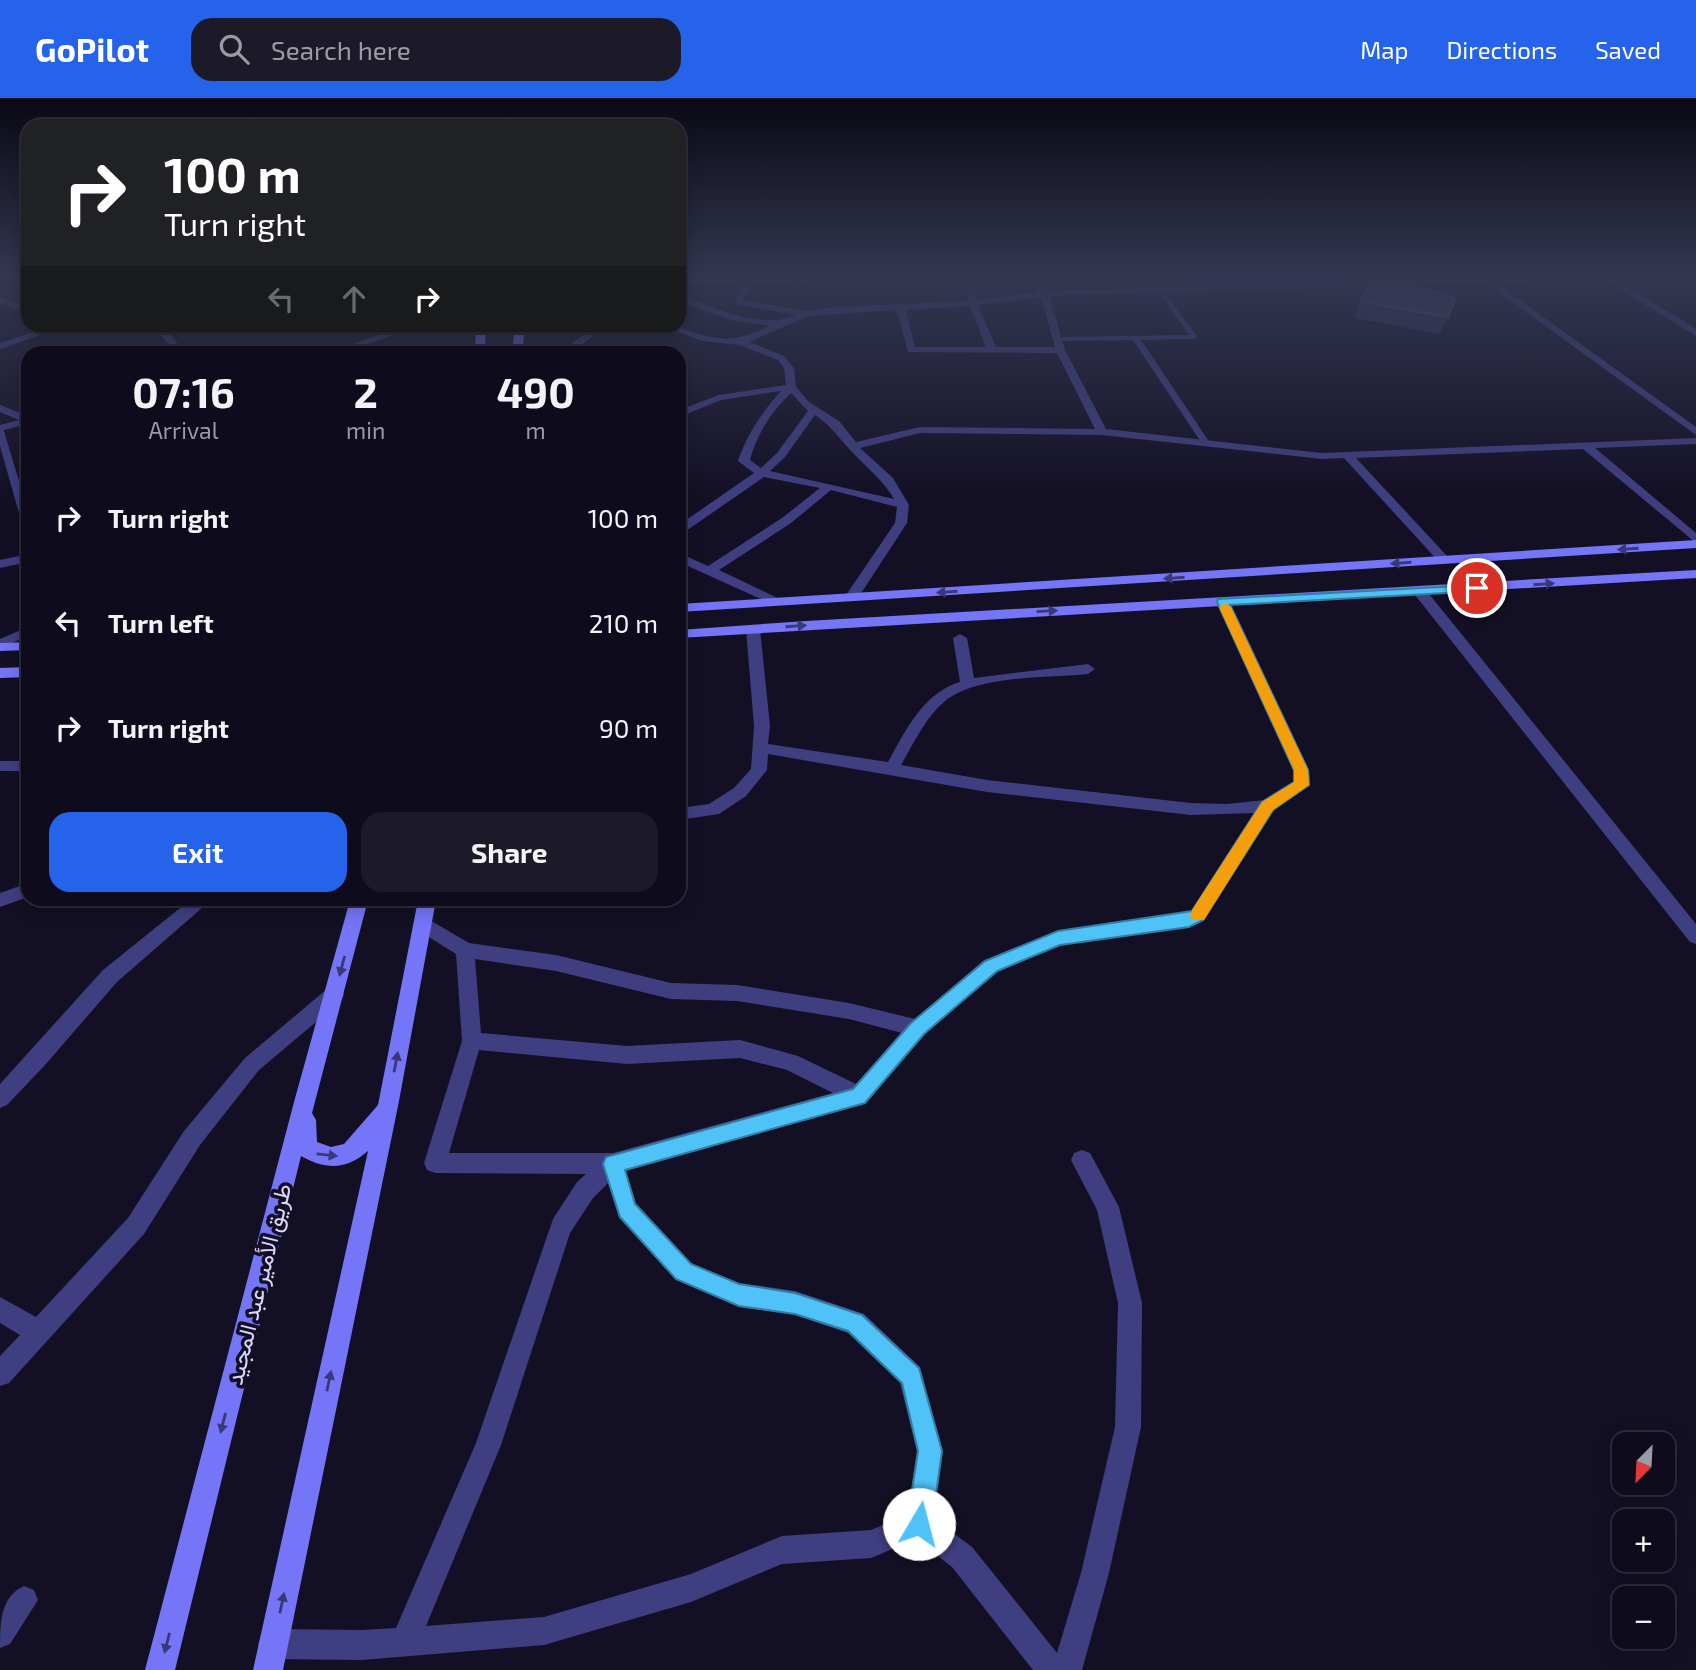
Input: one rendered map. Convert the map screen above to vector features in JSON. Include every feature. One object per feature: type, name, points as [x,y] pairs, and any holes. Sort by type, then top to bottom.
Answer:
[{"type":"main road","points":[[686,608],[1696,544]]},
{"type":"main road","points":[[1447,560],[1477,588]]},
{"type":"main road","points":[[686,634],[1696,574]]},
{"type":"main road","points":[[0,645],[21,646]]},
{"type":"main road","points":[[0,673],[21,672]]},
{"type":"main road","name":"طريق الأمير عبد المجيد","points":[[160,1670],[304,1102],[357,906]]},
{"type":"main road","points":[[270,1657],[389,1101],[426,906]]},
{"type":"main road","points":[[304,1102],[307,1148],[316,1154],[332,1157],[343,1156],[359,1147],[389,1101]]},
{"type":"street","points":[[762,350],[781,358],[789,368],[791,387],[805,404],[835,423],[853,446],[890,480],[903,505],[901,523],[851,598]]},
{"type":"street","points":[[1061,350],[1102,432]]},
{"type":"street","points":[[1584,350],[1696,432]]},
{"type":"street","points":[[686,410],[716,397],[791,387]]},
{"type":"street","points":[[791,387],[771,406],[748,442],[744,461],[762,473],[829,486],[903,505]]},
{"type":"street","points":[[686,399],[703,402]]},
{"type":"street","points":[[0,408],[21,418]]},
{"type":"street","points":[[686,525],[762,473],[781,456],[814,410]]},
{"type":"street","points":[[0,430],[21,423]]},
{"type":"street","points":[[853,446],[920,430],[1102,432],[1322,456],[1696,441]]},
{"type":"street","points":[[1586,446],[1696,539]]},
{"type":"street","points":[[1347,455],[1447,560]]},
{"type":"street","points":[[710,570],[779,526],[829,486]]},
{"type":"street","points":[[0,564],[21,560]]},
{"type":"street","points":[[686,560],[779,602]]},
{"type":"street","points":[[1420,592],[1696,937]]},
{"type":"street","points":[[465,950],[472,1041],[435,1163],[613,1164],[859,1096],[918,1028],[991,966],[1058,938],[1189,920],[1198,916],[1268,806],[1302,785],[1301,770],[1223,602]]},
{"type":"street","points":[[686,813],[713,810],[740,792],[759,770],[762,726],[753,629]]},
{"type":"street","points":[[0,645],[21,634]]},
{"type":"street","points":[[960,638],[968,684]]},
{"type":"street","points":[[892,768],[921,720],[943,695],[968,684],[1088,669]]},
{"type":"street","points":[[761,748],[892,768],[920,776],[973,784],[1136,803],[1227,810],[1268,806]]},
{"type":"street","points":[[0,766],[21,766]]},
{"type":"street","points":[[0,900],[21,892]]},
{"type":"street","points":[[0,1098],[38,1059],[110,976],[195,906]]},
{"type":"street","points":[[422,924],[465,950],[556,963],[671,991],[737,993],[849,1011],[918,1028]]},
{"type":"street","points":[[0,1374],[136,1226],[192,1138],[252,1064],[334,995]]},
{"type":"street","points":[[472,1041],[627,1055],[740,1049],[791,1062],[859,1096]]},
{"type":"street","points":[[1067,1670],[1096,1573],[1128,1427],[1130,1303],[1108,1207],[1082,1160]]},
{"type":"street","points":[[613,1164],[627,1210],[684,1272],[739,1295],[795,1303],[855,1323],[911,1376],[930,1451],[919,1524]]},
{"type":"street","points":[[405,1641],[488,1445],[561,1227],[585,1190],[613,1164]]},
{"type":"street","points":[[0,1309],[40,1333]]},
{"type":"street","points":[[270,1657],[362,1645],[544,1631],[691,1588],[782,1550],[871,1544],[919,1524]]},
{"type":"street","points":[[919,1524],[962,1557],[1052,1670]]},
{"type":"street","points":[[0,1634],[24,1600]]},
{"type":"lane","points":[[1144,350],[1206,443]]},
{"type":"lane","points":[[0,430],[21,503]]},
{"type":"slow traffic","points":[[1198,915],[1268,806],[1302,785],[1301,770],[1225,607]]},
{"type":"route","points":[[919,1524],[930,1451],[911,1376],[855,1323],[795,1303],[739,1295],[684,1272],[627,1210],[613,1164],[859,1096],[918,1028],[991,966],[1058,938],[1189,920],[1198,916],[1268,806],[1302,785],[1301,770],[1223,602],[1477,588]]}]
